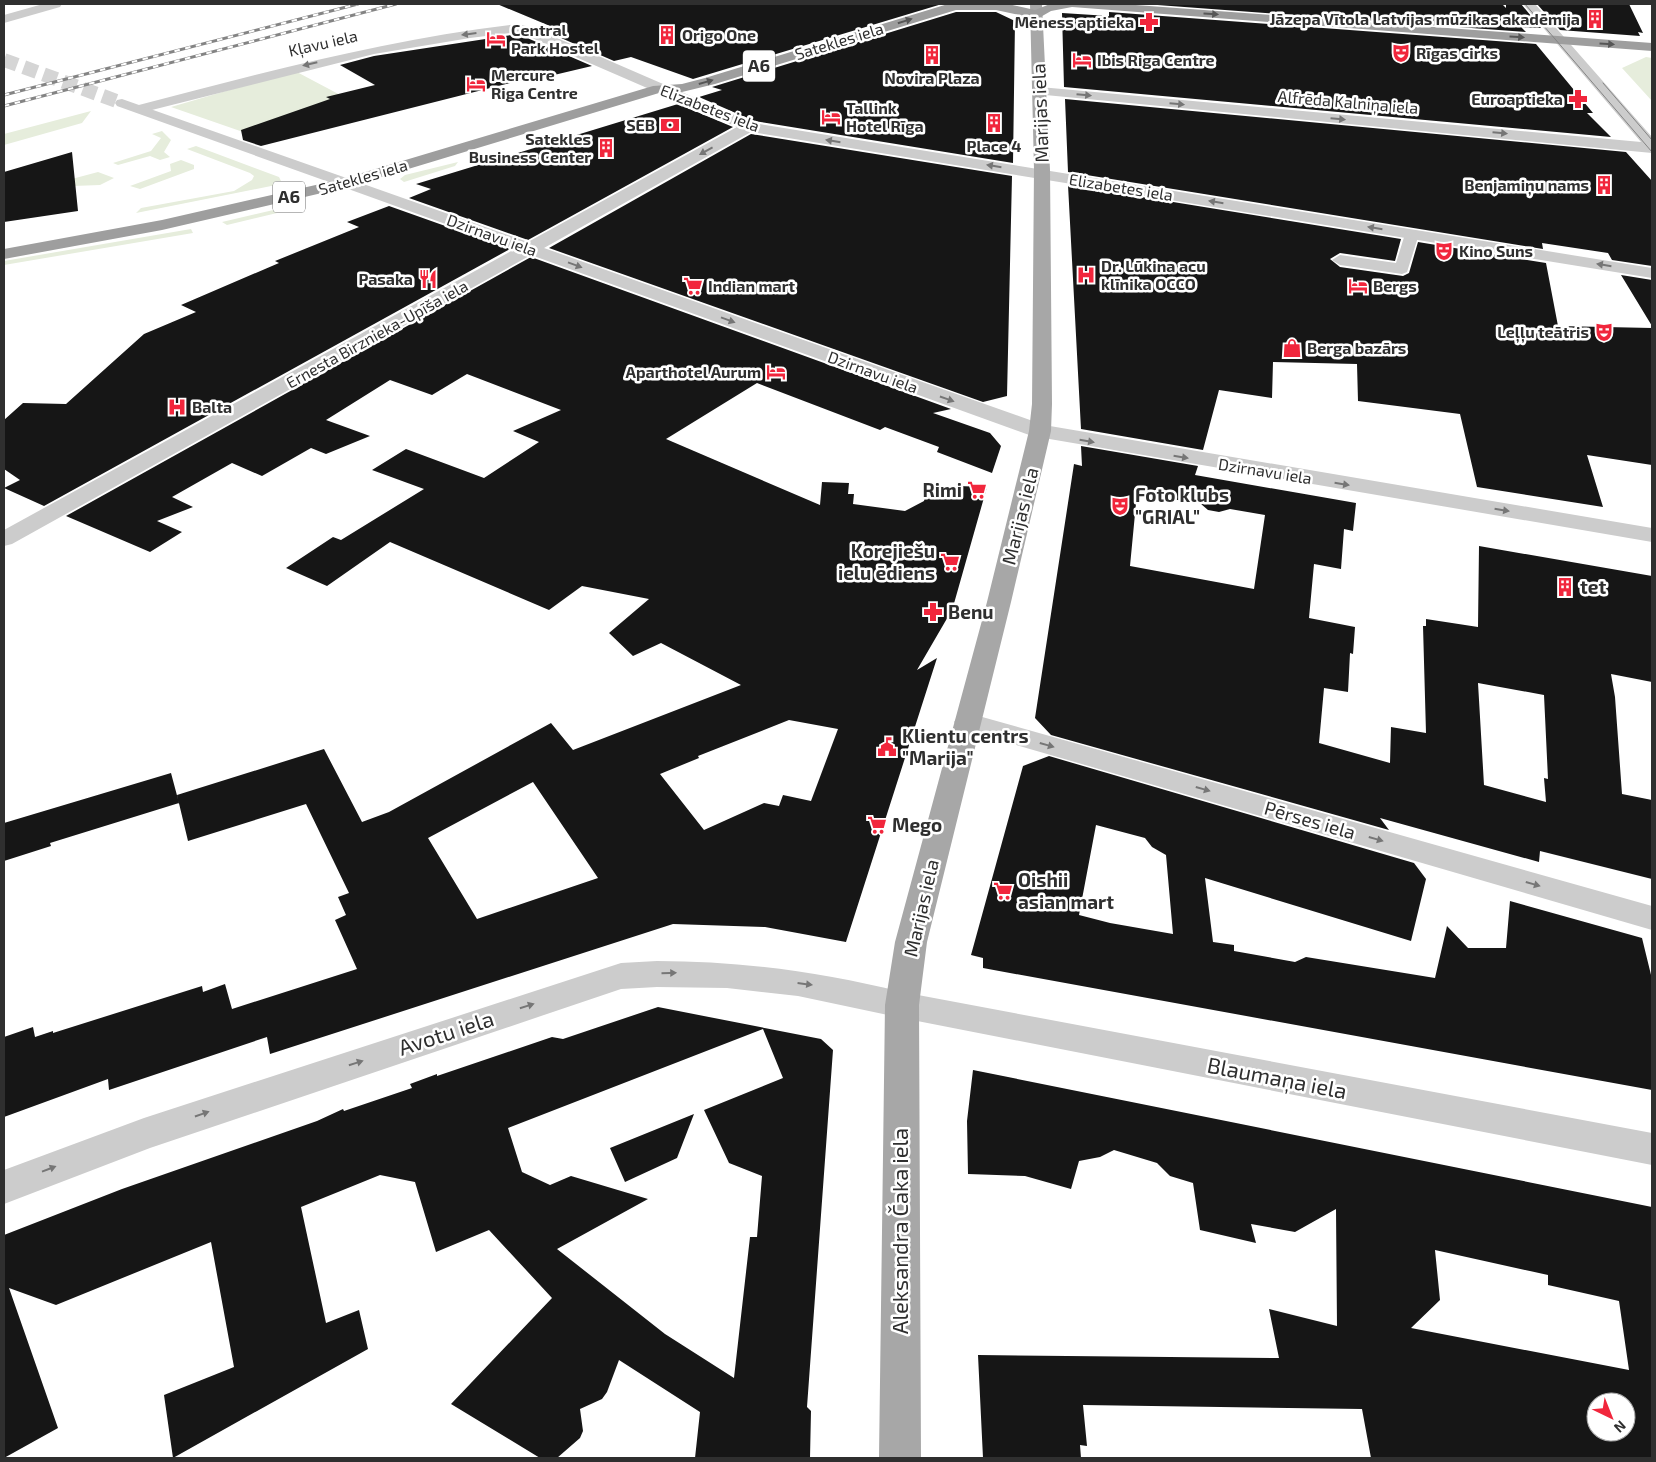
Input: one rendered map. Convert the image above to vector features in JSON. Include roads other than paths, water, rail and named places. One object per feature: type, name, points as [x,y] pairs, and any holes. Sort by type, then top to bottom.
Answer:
[{"type":"highway","name":"Satekles iela","points":[[4,254],[162,225],[346,184],[658,89],[682,88],[710,81],[957,5],[991,4],[1037,9]]},
{"type":"highway","points":[[1037,9],[1068,4]]},
{"type":"highway","points":[[1075,4],[1652,47]]},
{"type":"highway","name":"Satekles iela","points":[[658,89],[671,78],[906,7]]},
{"type":"main road","points":[[1013,4],[1037,9]]},
{"type":"main road","name":"Marijas iela","points":[[902,1005],[911,942],[1007,572],[1040,431],[1042,404],[1042,174],[1037,9]]},
{"type":"main road","name":"Aleksandra Čaka iela","points":[[900,1458],[900,1082],[902,1005]]},
{"type":"street","points":[[4,19],[56,4]]},
{"type":"street","points":[[1529,4],[1652,147]]},
{"type":"street","name":"Elizabetes iela","points":[[518,28],[550,40],[658,89],[749,127],[1652,273]]},
{"type":"street","name":"Kļavu iela","points":[[140,109],[366,51],[412,42],[518,28]]},
{"type":"street","name":"Alfrēda Kalniņa iela","points":[[1040,92],[1652,147]]},
{"type":"street","name":"Dzirnavu iela","points":[[122,103],[1040,431],[1652,535]]},
{"type":"street","name":"Ernesta Birznieka-Upīša iela","points":[[4,540],[749,127]]},
{"type":"street","points":[[1340,260],[1402,269],[1412,234]]},
{"type":"street","name":"Pērses iela","points":[[968,722],[1652,918]]},
{"type":"street","name":"Avotu iela","points":[[4,1187],[144,1134],[621,976],[696,972],[757,978],[829,987],[902,1005]]},
{"type":"street","name":"Blaumaņa iela","points":[[902,1005],[1652,1149]]},
{"type":"tunnel","points":[[4,60],[122,103]]},
{"type":"tram line","points":[[1525,4],[1652,152]]},
{"type":"tram line","points":[[1603,83],[1652,140]]},
{"type":"railway","points":[[4,95],[358,4]]},
{"type":"railway","points":[[4,106],[396,4]]},
{"type":"place","name":"Jāzepa Vītola Latvijas mūzikas akadēmija","points":[[1595,19]]},
{"type":"place","name":"Mēness aptieka","points":[[1149,22]]},
{"type":"place","name":"Origo One","points":[[667,35]]},
{"type":"place","name":"Central Park Hostel","points":[[496,39]]},
{"type":"place","name":"Rīgas cirks","points":[[1401,53]]},
{"type":"place","name":"Novira Plaza","points":[[932,55]]},
{"type":"place","name":"Ibis Riga Centre","points":[[1082,60]]},
{"type":"place","name":"Mercure Riga Centre","points":[[476,84]]},
{"type":"place","name":"Euroaptieka","points":[[1578,99]]},
{"type":"place","name":"Tallink Hotel Rīga","points":[[831,117]]},
{"type":"place","name":"Place 4","points":[[994,123]]},
{"type":"place","name":"SEB","points":[[670,125]]},
{"type":"place","name":"Satekles Business Center","points":[[606,148]]},
{"type":"place","name":"Benjamiņu nams","points":[[1604,185]]},
{"type":"place","name":"Kino Suns","points":[[1444,251]]},
{"type":"place","name":"Dr. Lūkina acu klīnika OCCO","points":[[1086,275]]},
{"type":"place","name":"Pasaka","points":[[428,279]]},
{"type":"place","name":"Indian mart","points":[[693,286]]},
{"type":"place","name":"Bergs","points":[[1358,286]]},
{"type":"place","name":"Leļļu teātris","points":[[1604,332]]},
{"type":"place","name":"Berga bazārs","points":[[1292,348]]},
{"type":"place","name":"Aparthotel Aurum","points":[[776,372]]},
{"type":"place","name":"Balta","points":[[177,407]]},
{"type":"place","name":"Rimi","points":[[977,490]]},
{"type":"place","name":"Foto klubs \"GRIAL\"","points":[[1120,506]]},
{"type":"place","name":"Korejiešu ielu ēdiens","points":[[950,562]]},
{"type":"place","name":"tet","points":[[1565,587]]},
{"type":"place","name":"Benu","points":[[933,612]]},
{"type":"place","name":"Klientu centrs \"Marija\"","points":[[887,747]]},
{"type":"place","name":"Mego","points":[[877,825]]},
{"type":"place","name":"Oishii asian mart","points":[[1003,891]]}]
